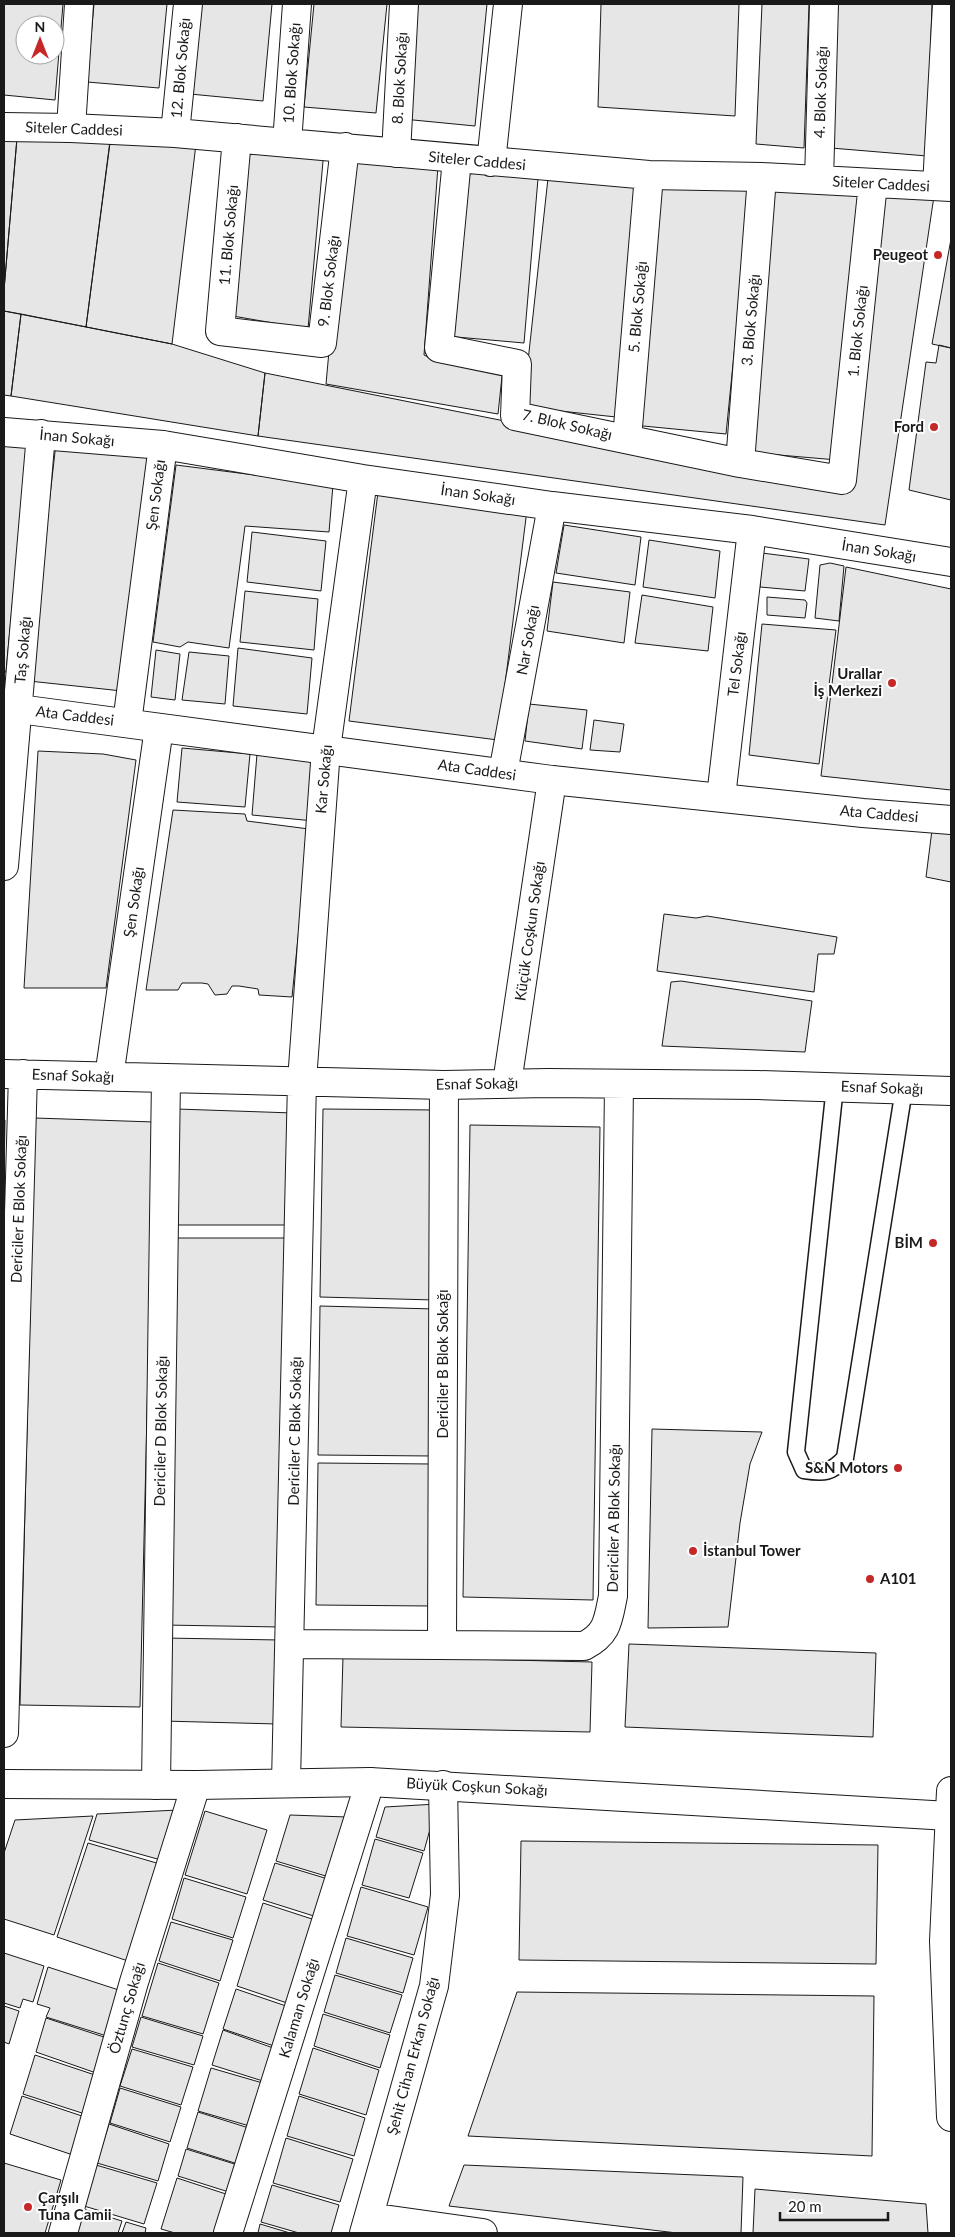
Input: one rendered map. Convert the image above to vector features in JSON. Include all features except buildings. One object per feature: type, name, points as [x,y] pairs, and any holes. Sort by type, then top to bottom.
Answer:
[{"type":"street","points":[[71,128],[79,4]]},
{"type":"street","name":"12. Blok Sokağı","points":[[175,133],[188,4]]},
{"type":"street","name":"10. Blok Sokağı","points":[[287,143],[297,4]]},
{"type":"street","name":"8. Blok Sokağı","points":[[396,153],[404,4]]},
{"type":"street","points":[[491,162],[508,4]]},
{"type":"street","name":"4. Blok Sokağı","points":[[818,180],[824,4]]},
{"type":"street","points":[[944,187],[947,4]]},
{"type":"street","name":"Siteler Caddesi","points":[[4,127],[175,133],[649,175],[818,180],[944,187]]},
{"type":"street","name":"11. Blok Sokağı","points":[[220,332],[237,138]]},
{"type":"street","name":"9. Blok Sokağı","points":[[220,332],[322,343],[345,147]]},
{"type":"street","name":"7. Blok Sokağı","points":[[457,159],[439,348],[517,364],[515,416],[740,463],[842,480]]},
{"type":"street","name":"5. Blok Sokağı","points":[[627,438],[649,175]]},
{"type":"street","name":"3. Blok Sokağı","points":[[740,463],[762,178]]},
{"type":"street","name":"1. Blok Sokağı","points":[[842,480],[874,183]]},
{"type":"street","name":"İnan Sokağı","points":[[4,432],[163,445],[362,479],[552,506],[752,530],[951,562]]},
{"type":"street","name":"Taş Sokağı","points":[[4,866],[11,708],[41,434]]},
{"type":"street","name":"Şen Sokağı","points":[[127,723],[163,445]]},
{"type":"street","name":"Kar Sokağı","points":[[302,1081],[326,749],[362,479]]},
{"type":"street","name":"Nar Sokağı","points":[[503,773],[552,506]]},
{"type":"street","name":"Tel Sokağı","points":[[721,797],[752,530]]},
{"type":"street","name":"Ata Caddesi","points":[[11,708],[552,780],[863,813],[951,820]]},
{"type":"street","name":"Şen Sokağı","points":[[109,1077],[159,728]]},
{"type":"street","name":"Küçük Coşkun Sokağı","points":[[508,1083],[552,780]]},
{"type":"street","name":"Esnaf Sokağı","points":[[13,1074],[444,1085],[508,1083],[835,1086],[951,1091]]},
{"type":"street","name":"Dericiler E Blok Sokağı","points":[[4,1733],[13,1074]]},
{"type":"street","name":"Dericiler D Blok Sokağı","points":[[156,1785],[166,1078]]},
{"type":"street","name":"Dericiler C Blok Sokağı","points":[[286,1782],[302,1081]]},
{"type":"street","name":"Dericiler A Blok Sokağı","points":[[290,1644],[584,1646],[598,1639],[606,1627],[613,1596],[619,1084]]},
{"type":"street","name":"Dericiler B Blok Sokağı","points":[[442,1644],[444,1085]]},
{"type":"street","name":"Büyük Coşkun Sokağı","points":[[4,1784],[196,1785],[370,1782],[951,1808]]},
{"type":"street","name":"Kalaman Sokağı","points":[[228,2233],[370,1782]]},
{"type":"street","name":"Öztunç Sokağı","points":[[63,2233],[134,1982],[196,1785]]},
{"type":"street","name":"Şehit Cihan Erkan Sokağı","points":[[367,2225],[434,1986],[445,1895],[443,1785]]},
{"type":"street","points":[[951,1808],[944,1941],[951,2117]]},
{"type":"street","points":[[367,2225],[483,2233]]},
{"type":"lane","points":[[835,1086],[796,1452],[804,1470],[820,1473],[835,1468],[845,1458],[904,1089]]},
{"type":"place","name":"Peugeot","points":[[938,255]]},
{"type":"place","name":"Ford","points":[[934,427]]},
{"type":"place","name":"Urallar İş Merkezi","points":[[892,683]]},
{"type":"place","name":"BİM","points":[[933,1243]]},
{"type":"place","name":"S&N Motors","points":[[898,1468]]},
{"type":"place","name":"İstanbul Tower","points":[[693,1551]]},
{"type":"place","name":"A101","points":[[870,1579]]},
{"type":"place","name":"Çarşılı Tuna Camii","points":[[28,2207]]}]
